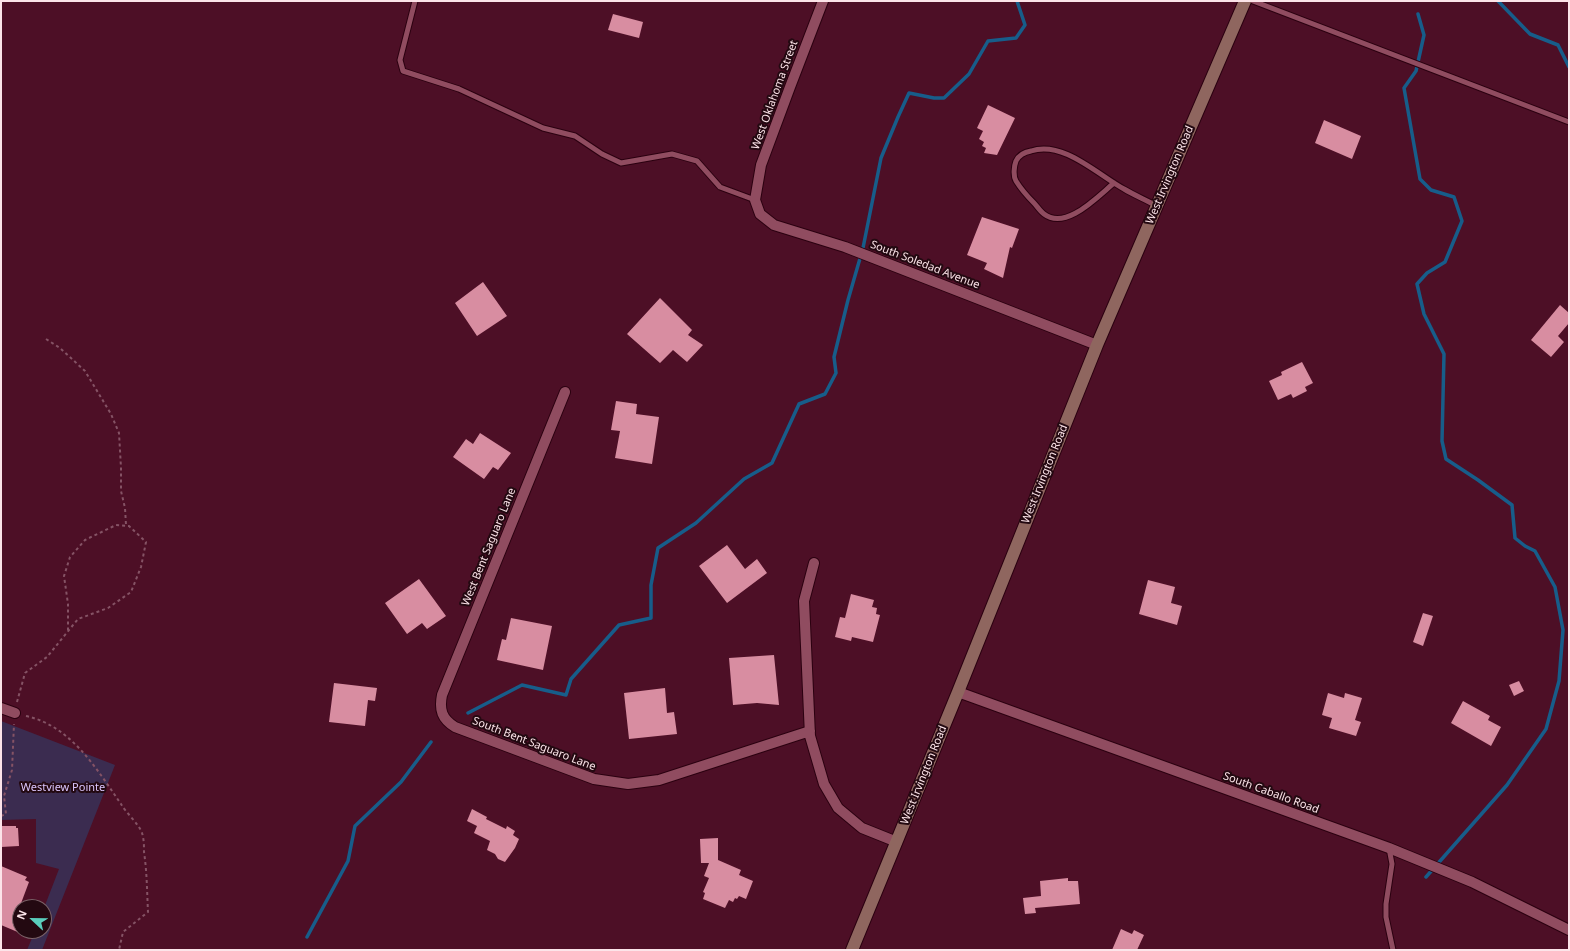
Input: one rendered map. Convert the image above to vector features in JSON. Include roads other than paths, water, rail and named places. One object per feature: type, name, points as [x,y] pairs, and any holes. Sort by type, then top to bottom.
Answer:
[{"type":"main road","name":"West Irvington Road","points":[[852,950],[958,692],[1097,345],[1245,1]]},
{"type":"street","name":"West Oklahoma Street","points":[[755,200],[761,165],[823,1]]},
{"type":"street","name":"South Soledad Avenue","points":[[755,200],[760,214],[774,225],[845,247],[1097,345]]},
{"type":"street","name":"West Bent Saguaro Lane","points":[[441,712],[442,695],[565,392]]},
{"type":"street","points":[[814,563],[804,601],[810,731],[824,784],[838,808],[862,828],[897,842]]},
{"type":"street","name":"South Caballo Road","points":[[958,692],[1389,848],[1472,882],[1569,930]]},
{"type":"street","points":[[1,708],[15,713]]},
{"type":"street","name":"South Bent Saguaro Lane","points":[[441,712],[449,723],[490,740],[594,779],[628,784],[659,780],[810,731]]},
{"type":"lane","points":[[416,1],[400,60],[403,71],[459,89],[543,128],[575,136],[602,154],[621,163],[672,154],[697,161],[720,187],[755,200]]},
{"type":"lane","points":[[1254,1],[1569,122]]},
{"type":"lane","points":[[1114,183],[1073,215],[1065,218],[1054,218],[1045,215],[1020,187],[1015,179],[1014,170],[1016,160],[1023,153],[1045,149],[1060,152],[1076,158],[1114,183],[1157,206]]},
{"type":"lane","points":[[1389,848],[1392,864],[1386,904],[1386,917],[1393,950]]},
{"type":"waterway","points":[[468,713],[522,685],[566,695],[571,679],[619,625],[651,618],[651,585],[658,548],[696,523],[744,479],[772,463],[799,404],[825,394],[836,373],[834,357],[863,248],[881,158],[909,93],[934,98],[944,98],[969,74],[988,41],[1016,38],[1025,25],[1017,1]]},
{"type":"waterway","points":[[1498,1],[1530,34],[1558,45],[1569,67]]},
{"type":"waterway","points":[[1418,14],[1424,35],[1416,71],[1404,88],[1420,179],[1431,190],[1454,197],[1462,221],[1445,262],[1427,273],[1417,284],[1424,314],[1444,354],[1442,441],[1446,459],[1512,505],[1515,538],[1525,546],[1535,551],[1555,587],[1563,630],[1559,681],[1546,729],[1507,785],[1426,877]]},
{"type":"waterway","points":[[307,937],[348,861],[355,826],[401,782],[431,742]]},
{"type":"park label","name":"Westview Pointe","points":[[63,788]]}]
